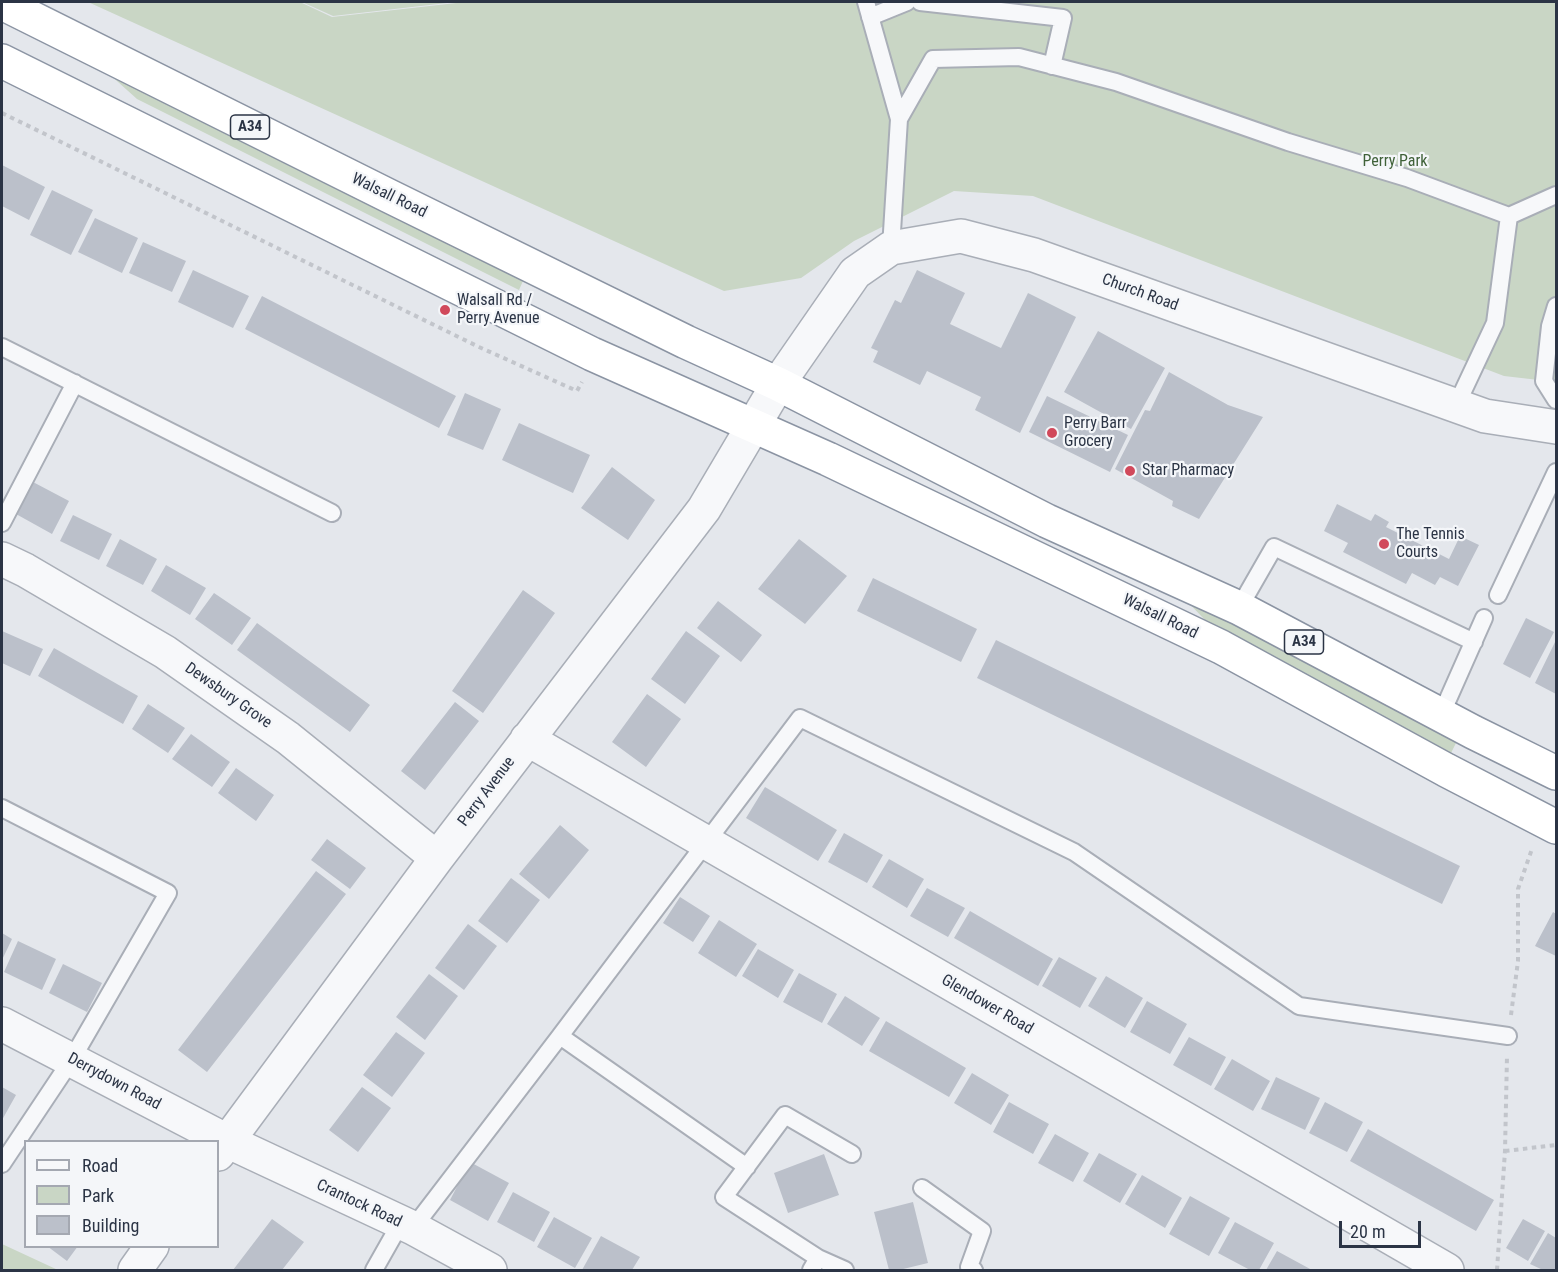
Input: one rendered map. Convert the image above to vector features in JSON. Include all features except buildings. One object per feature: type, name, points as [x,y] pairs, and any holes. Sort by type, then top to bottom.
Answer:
[{"type":"highway","name":"Walsall Road","points":[[2,3],[676,336],[778,384],[1047,521],[1239,608],[1441,715],[1557,773]]},
{"type":"highway","name":"Walsall Road","points":[[2,61],[592,354],[828,459],[1221,646],[1549,824]]},
{"type":"street","name":"Church Road","points":[[778,384],[855,273],[891,248],[961,236],[1034,255],[1485,416],[1557,427]]},
{"type":"street","points":[[753,427],[778,384]]},
{"type":"street","name":"Perry Avenue","points":[[222,1148],[437,858],[704,509],[753,427]]},
{"type":"street","name":"Dewsbury Grove","points":[[2,559],[25,570],[165,652],[288,738],[437,858]]},
{"type":"street","name":"Glendower Road","points":[[527,739],[1447,1270]]},
{"type":"street","name":"Derrydown Road","points":[[2,1024],[72,1059],[209,1140]]},
{"type":"street","name":"Crantock Road","points":[[222,1148],[407,1226],[490,1270]]},
{"type":"street","points":[[135,1270],[151,1248]]},
{"type":"lane","points":[[891,248],[899,119],[868,9],[907,2]]},
{"type":"lane","points":[[920,2],[1063,18],[1052,66]]},
{"type":"lane","points":[[899,119],[933,59],[1019,57],[1077,74],[1116,82],[1288,142],[1407,177],[1509,216],[1557,195]]},
{"type":"lane","points":[[1456,406],[1495,323],[1509,216]]},
{"type":"lane","points":[[1557,306],[1550,326],[1544,381],[1557,400]]},
{"type":"lane","points":[[2,347],[332,513]]},
{"type":"lane","points":[[2,523],[75,383]]},
{"type":"lane","points":[[1497,595],[1557,471]]},
{"type":"lane","points":[[1239,608],[1274,547],[1474,642]]},
{"type":"lane","points":[[1441,715],[1484,618]]},
{"type":"lane","points":[[374,1270],[560,1036],[800,718],[1074,852],[1299,1006],[1508,1036]]},
{"type":"lane","points":[[2,808],[168,893],[72,1059],[2,1164]]},
{"type":"lane","points":[[560,1036],[747,1167]]},
{"type":"lane","points":[[845,1270],[814,1264],[724,1197],[785,1115],[852,1154]]},
{"type":"lane","points":[[922,1188],[982,1231],[969,1269]]},
{"type":"path","points":[[2,113],[479,346],[577,391],[580,387]]},
{"type":"path","points":[[1497,1270],[1505,1151],[1508,1036],[1518,961],[1518,889],[1549,824]]},
{"type":"path","points":[[1505,1151],[1557,1145]]},
{"type":"green space","name":"Perry Park","points":[[88,2],[300,2],[332,17],[465,2],[1556,2],[1556,382],[1504,376],[1033,196],[954,191],[854,241],[801,278],[724,291]]},
{"type":"green space","points":[[302,2],[456,2],[333,16]]},
{"type":"green space","points":[[98,64],[526,274],[519,290],[137,99]]},
{"type":"green space","points":[[1183,597],[1457,741],[1451,753],[1205,620]]},
{"type":"green space","points":[[2,1244],[58,1270],[2,1270]]},
{"type":"place","name":"Walsall Rd / Perry Avenue","points":[[445,310]]},
{"type":"place","name":"Perry Barr Grocery","points":[[1052,433]]},
{"type":"place","name":"Star Pharmacy","points":[[1130,471]]},
{"type":"place","name":"The Tennis Courts","points":[[1384,544]]}]
